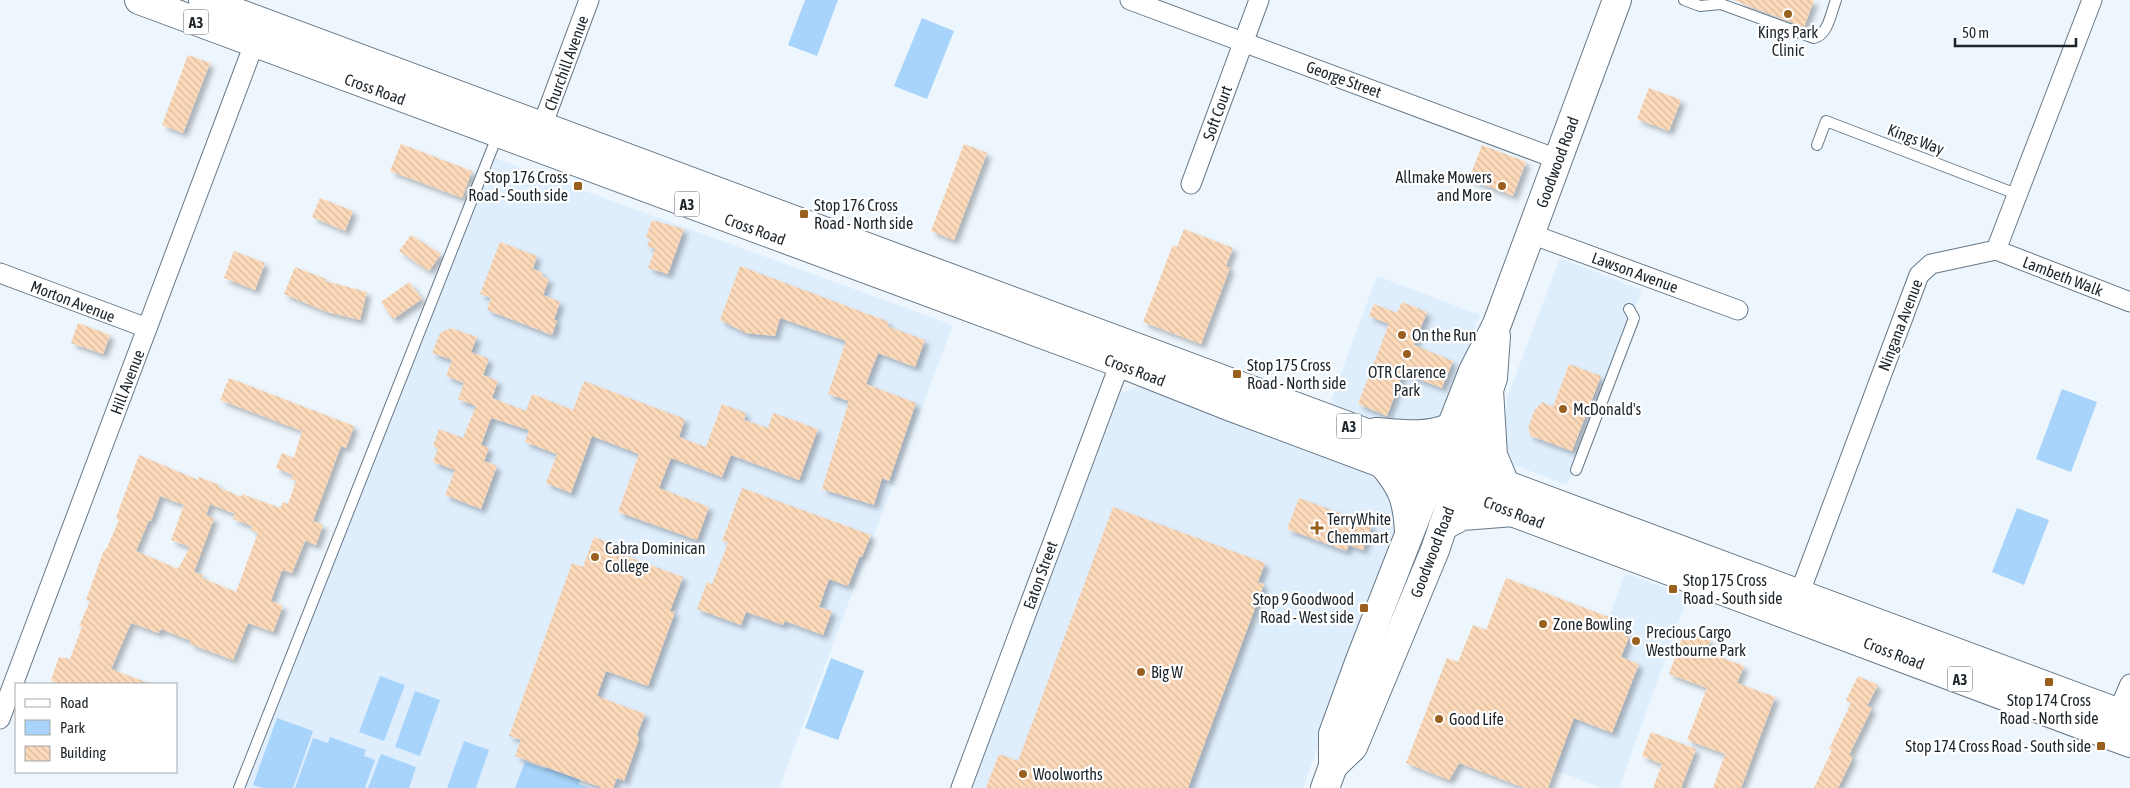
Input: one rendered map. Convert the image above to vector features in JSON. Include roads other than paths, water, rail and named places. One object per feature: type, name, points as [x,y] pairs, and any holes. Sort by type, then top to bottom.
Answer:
[{"type":"main road","name":"Cross Road","points":[[139,0],[258,33],[1124,354],[1362,431],[1446,474],[1514,512],[1795,603]]},
{"type":"main road","name":"Cross Road","points":[[203,0],[258,33],[498,134],[538,136]]},
{"type":"main road","name":"Goodwood Road","points":[[1329,777],[1353,747],[1396,640],[1424,579],[1443,526],[1450,427],[1473,371],[1497,324],[1617,0]]},
{"type":"main road","name":"Goodwood Road","points":[[1329,777],[1333,734],[1409,531],[1446,474],[1489,390],[1493,378],[1497,324]]},
{"type":"main road","name":"Cross Road","points":[[1124,354],[1382,463],[1505,484],[1795,603],[2122,727]]},
{"type":"main road","points":[[1489,390],[1493,455],[1505,484]]},
{"type":"main road","points":[[1362,431],[1410,435],[1436,433],[1450,427]]},
{"type":"main road","points":[[1382,463],[1392,475],[1405,498],[1409,531]]},
{"type":"main road","points":[[1443,526],[1462,516],[1514,512]]},
{"type":"street","name":"Churchill Avenue","points":[[538,136],[589,0]]},
{"type":"street","name":"George Street","points":[[1130,0],[1557,159]]},
{"type":"street","name":"Soft Court","points":[[1191,184],[1258,0]]},
{"type":"street","points":[[1996,250],[2019,195],[2092,0]]},
{"type":"street","name":"Hill Avenue","points":[[0,719],[258,33]]},
{"type":"street","name":"Lawson Avenue","points":[[1531,234],[1738,310]]},
{"type":"street","name":"Lambeth Walk","points":[[1996,250],[2130,302]]},
{"type":"street","name":"Ningana Avenue","points":[[1795,603],[1919,275],[1931,264],[1996,250]]},
{"type":"street","name":"Morton Avenue","points":[[0,273],[147,328]]},
{"type":"street","name":"Eaton Street","points":[[961,788],[1124,354]]},
{"type":"street","points":[[2122,727],[2130,684]]},
{"type":"lane","points":[[1684,0],[1700,6],[1721,4],[1814,38],[1820,37],[1825,31],[1836,0]]},
{"type":"lane","name":"Kings Way","points":[[1817,145],[1826,121],[2019,195]]},
{"type":"lane","points":[[240,788],[498,134]]},
{"type":"lane","points":[[1576,470],[1634,318],[1630,309]]},
{"type":"place","name":"Kings Park Clinic","points":[[1788,14]]},
{"type":"place","name":"Stop 176 Cross Road - South side","points":[[578,186]]},
{"type":"place","name":"Allmake Mowers and More","points":[[1502,186]]},
{"type":"place","name":"Stop 176 Cross Road - North side","points":[[804,214]]},
{"type":"place","name":"On the Run","points":[[1402,335]]},
{"type":"place","name":"OTR Clarence Park","points":[[1407,354]]},
{"type":"place","name":"Stop 175 Cross Road - North side","points":[[1237,374]]},
{"type":"place","name":"McDonald's","points":[[1563,409]]},
{"type":"place","name":"TerryWhite Chemmart","points":[[1317,528]]},
{"type":"place","name":"Cabra Dominican College","points":[[595,557]]},
{"type":"place","name":"Stop 175 Cross Road - South side","points":[[1673,589]]},
{"type":"place","name":"Stop 9 Goodwood Road - West side","points":[[1364,608]]},
{"type":"place","name":"Zone Bowling","points":[[1543,624]]},
{"type":"place","name":"Precious Cargo Westbourne Park","points":[[1636,641]]},
{"type":"place","name":"Big W","points":[[1141,672]]},
{"type":"place","name":"Stop 174 Cross Road - North side","points":[[2049,682]]},
{"type":"place","name":"Good Life","points":[[1439,719]]},
{"type":"place","name":"Stop 174 Cross Road - South side","points":[[2101,746]]},
{"type":"place","name":"Woolworths","points":[[1023,774]]}]
